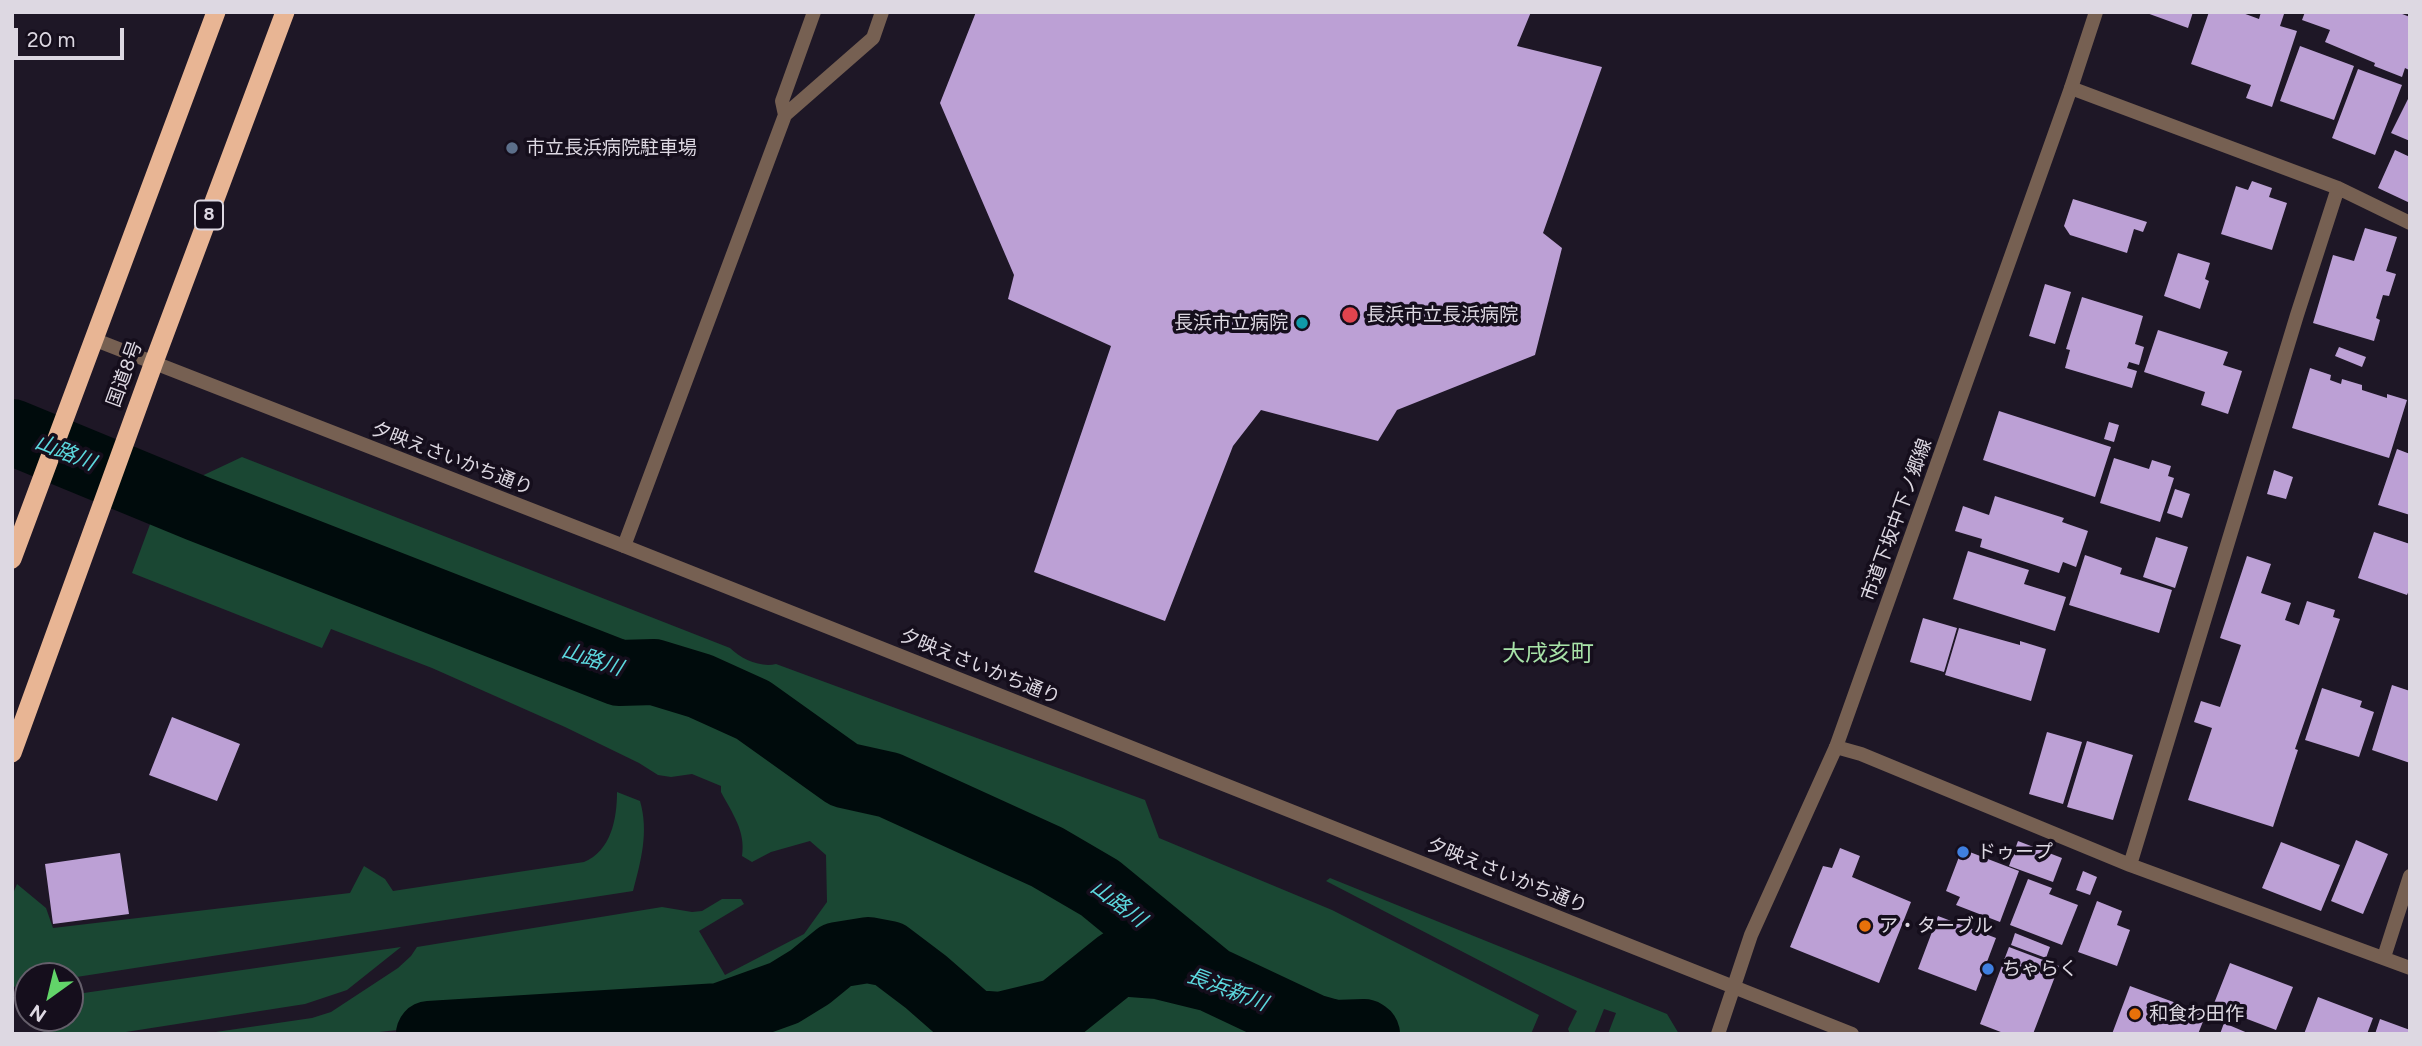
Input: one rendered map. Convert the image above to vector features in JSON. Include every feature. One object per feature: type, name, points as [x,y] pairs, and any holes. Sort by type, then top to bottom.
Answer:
[{"type":"highway","points":[[12,559],[216,12]]},
{"type":"highway","name":"国道8号","points":[[12,753],[285,12]]},
{"type":"street","points":[[785,115],[782,101],[814,12]]},
{"type":"street","points":[[624,546],[785,115],[873,38],[882,12]]},
{"type":"street","name":"市道下坂中下ノ郷線","points":[[1718,1034],[1751,935],[1836,747],[2096,12]]},
{"type":"street","points":[[2071,88],[2338,188],[2410,223]]},
{"type":"street","points":[[2130,865],[2338,188]]},
{"type":"street","name":"夕映えさいかち通り","points":[[93,340],[624,546],[1852,1034]]},
{"type":"street","points":[[1836,747],[1861,754],[2130,865],[2410,968]]},
{"type":"street","points":[[2384,957],[2410,876]]},
{"type":"green space","points":[[242,457],[730,648],[752,662],[776,664],[1145,800],[1159,838],[1332,910],[1539,1015],[1531,1034],[1400,1034],[1375,1017],[1344,1009],[1313,1008],[1292,996],[1225,974],[1198,954],[1130,893],[1095,868],[1066,859],[1027,833],[962,810],[907,785],[848,769],[759,704],[725,687],[659,663],[635,662],[613,656],[509,610],[303,531],[264,517],[239,514],[174,489]]},
{"type":"green space","points":[[159,500],[215,535],[290,557],[356,582],[406,605],[606,685],[639,695],[671,683],[711,698],[751,718],[838,779],[860,787],[880,789],[1071,881],[1122,912],[1129,928],[1141,931],[1184,960],[1180,967],[1151,957],[1113,959],[1066,999],[1045,1010],[1011,1015],[974,1011],[956,1000],[925,963],[903,953],[889,942],[875,939],[832,947],[785,976],[718,1006],[498,1019],[361,1034],[202,1034],[312,1018],[331,1012],[398,968],[417,947],[662,907],[702,911],[722,899],[741,899],[744,904],[699,931],[725,975],[804,934],[827,902],[826,855],[810,841],[771,852],[752,862],[742,856],[740,830],[721,792],[721,786],[692,774],[671,777],[658,775],[565,727],[432,668],[331,629],[322,648],[132,573]]},
{"type":"green space","points":[[617,792],[640,801],[644,824],[643,846],[633,891],[84,976],[84,962],[14,962],[12,987],[12,896],[17,884],[46,908],[53,928],[350,893],[364,866],[385,879],[393,891],[584,862],[601,850],[611,833]]},
{"type":"green space","points":[[1330,878],[1667,1014],[1679,1034],[1608,1034],[1616,1013],[1604,1009],[1594,1034],[1570,1034],[1568,1029],[1577,1011],[1326,881]]},
{"type":"green space","points":[[401,947],[347,990],[305,1004],[113,1034],[44,1034],[84,1032],[84,993]]},
{"type":"green space","points":[[856,961],[879,962],[900,973],[948,1015],[965,1034],[721,1034],[755,1021],[780,1019],[805,991],[826,974]]},
{"type":"green space","points":[[1128,969],[1187,979],[1219,1000],[1249,1007],[1272,1020],[1288,1034],[1006,1034],[1007,1030],[1071,1018],[1117,970]]},
{"type":"building","name":"長浜市立病院","points":[[976,12],[1531,12],[1517,46],[1602,67],[1543,233],[1562,248],[1535,355],[1397,410],[1378,441],[1261,410],[1233,446],[1165,621],[1034,572],[1111,346],[1008,299],[1014,275],[940,103]]},
{"type":"building","points":[[2144,12],[2193,12],[2188,28]]},
{"type":"building","points":[[2209,12],[2240,12],[2259,19],[2261,12],[2278,12],[2284,14],[2280,26],[2297,31],[2272,107],[2246,98],[2251,85],[2191,64]]},
{"type":"building","points":[[2305,12],[2397,12],[2410,17],[2409,70],[2405,68],[2402,77],[2325,42],[2330,30],[2302,20]]},
{"type":"building","points":[[2300,46],[2354,66],[2334,120],[2280,101]]},
{"type":"building","points":[[2358,69],[2402,85],[2375,155],[2332,138]]},
{"type":"building","points":[[2410,95],[2410,141],[2391,133]]},
{"type":"building","points":[[2395,150],[2410,157],[2410,203],[2378,188]]},
{"type":"building","points":[[2252,181],[2272,188],[2269,197],[2287,203],[2272,250],[2221,234],[2236,186],[2248,190]]},
{"type":"building","points":[[2073,199],[2147,222],[2143,232],[2134,229],[2127,253],[2070,235],[2064,226]]},
{"type":"building","points":[[2365,228],[2397,237],[2386,271],[2396,274],[2389,296],[2383,295],[2376,318],[2380,320],[2374,341],[2313,323],[2333,255],[2354,261]]},
{"type":"building","points":[[2178,253],[2210,263],[2205,279],[2209,281],[2200,309],[2164,296]]},
{"type":"building","points":[[2045,284],[2071,292],[2055,344],[2029,336]]},
{"type":"building","points":[[2082,297],[2143,316],[2135,344],[2144,347],[2139,365],[2129,362],[2127,368],[2137,371],[2132,388],[2065,368],[2070,350],[2066,349]]},
{"type":"building","points":[[2158,330],[2228,352],[2223,365],[2242,371],[2228,414],[2201,405],[2205,392],[2144,372]]},
{"type":"building","points":[[2339,347],[2366,357],[2362,367],[2335,356]]},
{"type":"building","points":[[2310,368],[2331,375],[2330,380],[2341,384],[2342,379],[2362,385],[2362,390],[2387,398],[2387,394],[2407,400],[2389,458],[2292,428]]},
{"type":"building","points":[[1999,411],[2111,447],[2095,497],[1983,460]]},
{"type":"building","points":[[2109,422],[2119,425],[2114,442],[2104,439]]},
{"type":"building","points":[[2397,449],[2410,454],[2410,515],[2378,505]]},
{"type":"building","points":[[2114,458],[2149,469],[2152,460],[2171,466],[2168,476],[2174,478],[2160,522],[2100,503]]},
{"type":"building","points":[[2274,470],[2293,477],[2286,499],[2267,494]]},
{"type":"building","points":[[2175,489],[2190,494],[2182,518],[2167,513]]},
{"type":"building","points":[[1995,496],[2064,518],[2062,522],[2088,531],[2076,567],[2063,562],[2059,573],[1980,547],[1982,539],[1955,531],[1963,506],[1989,515]]},
{"type":"building","points":[[2374,532],[2410,544],[2410,588],[2407,595],[2358,578]]},
{"type":"building","points":[[2156,537],[2188,547],[2175,588],[2143,577]]},
{"type":"building","points":[[1968,551],[2029,570],[2024,584],[2066,597],[2055,631],[1953,599]]},
{"type":"building","points":[[2085,555],[2122,568],[2120,574],[2172,590],[2159,633],[2069,605]]},
{"type":"building","points":[[2247,556],[2271,564],[2261,593],[2291,603],[2285,620],[2299,625],[2307,601],[2335,610],[2333,617],[2340,619],[2295,749],[2298,750],[2273,827],[2188,800],[2212,728],[2194,722],[2201,701],[2220,707],[2241,645],[2220,638]]},
{"type":"building","points":[[1923,618],[1957,628],[1944,672],[1910,662]]},
{"type":"building","points":[[1959,628],[2020,645],[2020,641],[2046,649],[2031,701],[1945,675]]},
{"type":"building","points":[[2392,685],[2410,691],[2410,763],[2372,750]]},
{"type":"building","points":[[2322,688],[2362,701],[2360,707],[2374,712],[2359,757],[2305,740]]},
{"type":"building","points":[[172,717],[240,744],[217,801],[149,775]]},
{"type":"building","points":[[2047,732],[2082,742],[2063,804],[2029,794]]},
{"type":"building","points":[[2087,741],[2133,755],[2113,820],[2067,807]]},
{"type":"building","points":[[2356,840],[2388,854],[2363,914],[2331,901]]},
{"type":"building","points":[[2018,841],[2062,858],[2053,882],[2009,866]]},
{"type":"building","points":[[2281,842],[2340,865],[2321,911],[2262,888]]},
{"type":"building","points":[[1840,848],[1860,856],[1852,877],[1911,902],[1879,983],[1790,947],[1823,866],[1832,868]]},
{"type":"building","points":[[1962,849],[2019,871],[2000,922],[1956,905],[1960,897],[1946,891]]},
{"type":"building","points":[[120,853],[129,914],[53,924],[45,864]]},
{"type":"building","points":[[2083,871],[2097,877],[2090,895],[2076,890]]},
{"type":"building","points":[[2028,879],[2052,888],[2049,894],[2078,905],[2062,945],[2010,925]]},
{"type":"building","points":[[2097,901],[2122,911],[2117,925],[2130,930],[2117,966],[2078,952]]},
{"type":"building","points":[[1938,916],[1996,938],[1976,991],[1918,969]]},
{"type":"building","points":[[2015,933],[2050,947],[2046,958],[2011,945]]},
{"type":"building","points":[[2009,947],[2059,966],[2033,1034],[2006,1034],[1980,1024]]},
{"type":"building","points":[[2230,963],[2293,987],[2276,1030],[2213,1006]]},
{"type":"building","points":[[2130,986],[2206,1014],[2198,1034],[2112,1034]]},
{"type":"building","points":[[2318,997],[2373,1018],[2367,1034],[2304,1034]]},
{"type":"building","points":[[2380,1019],[2410,1030],[2410,1034],[2375,1034]]},
{"type":"building","points":[[2224,1023],[2250,1034],[2220,1034]]},
{"type":"waterway","name":"山路川","points":[[12,432],[199,509],[619,673],[654,672],[700,686],[753,710],[844,775],[889,785],[1047,857],[1100,888],[1211,979]]},
{"type":"waterway","name":"長浜新川","points":[[429,1034],[720,1016],[784,993],[810,977],[837,955],[868,950],[889,954],[973,1023],[1000,1025],[1058,1011],[1118,963],[1158,966],[1211,979],[1313,1027],[1334,1033],[1367,1034]]},
{"type":"place","name":"市立長浜病院駐車場","points":[[512,148]]},
{"type":"place","name":"長浜市立長浜病院","points":[[1350,315]]},
{"type":"place","name":"長浜市立病院","points":[[1302,323]]},
{"type":"place","name":"ドゥープ","points":[[1963,852]]},
{"type":"place","name":"ア・ターブル","points":[[1865,926]]},
{"type":"place","name":"ちゃらく","points":[[1988,969]]},
{"type":"place","name":"和食わ田作","points":[[2135,1014]]},
{"type":"district","name":"大戌亥町","points":[[1548,654]]}]
